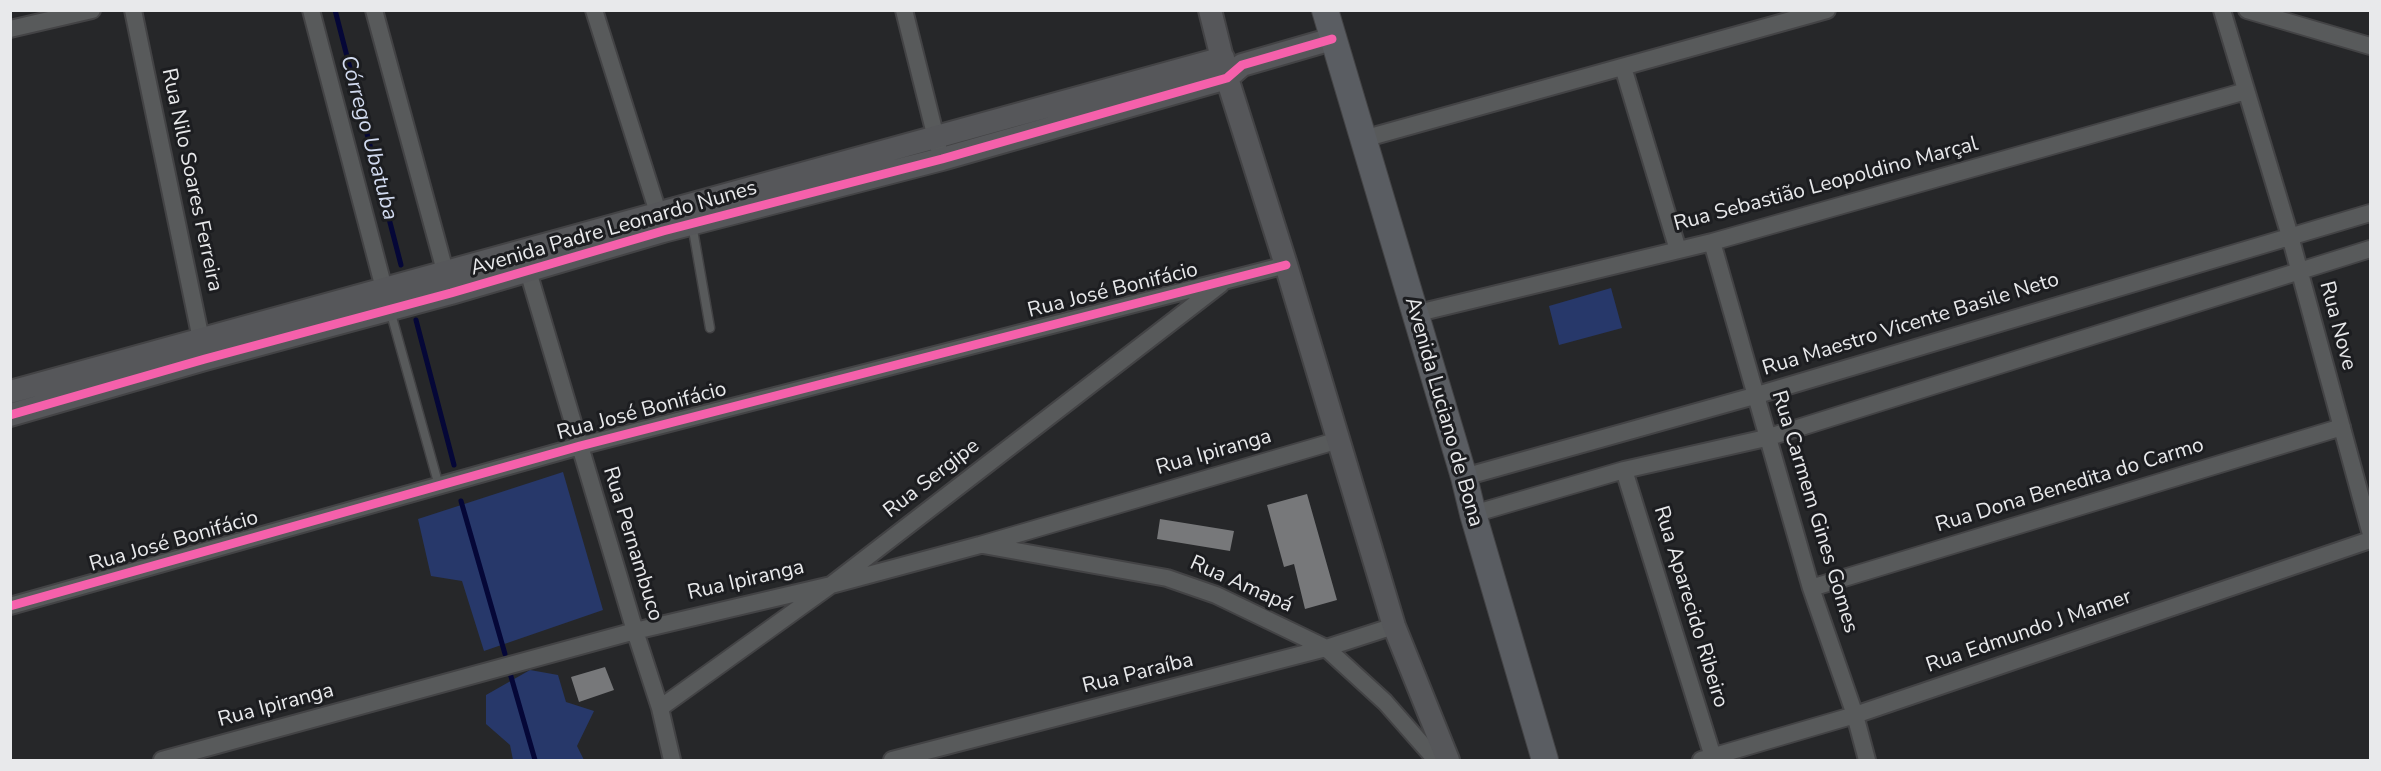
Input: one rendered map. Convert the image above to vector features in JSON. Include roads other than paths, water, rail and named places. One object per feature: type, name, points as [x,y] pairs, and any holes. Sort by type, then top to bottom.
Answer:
[{"type":"main road","name":"Avenida Luciano de Bona","points":[[1324,10],[1464,477],[1545,760]]},
{"type":"street","points":[[10,29],[92,10]]},
{"type":"street","name":"Rua Nilo Soares Ferreira","points":[[133,10],[203,349]]},
{"type":"street","points":[[311,10],[387,299]]},
{"type":"street","points":[[374,10],[448,282]]},
{"type":"street","points":[[594,10],[661,222]]},
{"type":"street","points":[[904,10],[942,159]]},
{"type":"street","points":[[1210,10],[1231,67],[1286,264],[1394,626],[1448,760]]},
{"type":"street","points":[[1363,139],[1827,10]]},
{"type":"street","name":"Rua Nove","points":[[2222,10],[2290,236],[2342,427],[2367,503],[2370,531]]},
{"type":"street","points":[[2247,10],[2370,46]]},
{"type":"street","points":[[1231,67],[1332,39]]},
{"type":"street","name":"Avenida Padre Leonardo Nunes","points":[[10,392],[203,349],[525,261],[661,222],[936,136],[1110,91],[1231,67]]},
{"type":"street","name":"Avenida Padre Leonardo Nunes","points":[[661,222],[692,224],[942,159],[1231,67]]},
{"type":"street","points":[[1623,68],[1678,250]]},
{"type":"street","name":"Rua Sebastião Leopoldino Marçal","points":[[1414,314],[1712,242],[2246,91]]},
{"type":"street","name":"Rua Maestro Vicente Basile Neto","points":[[1464,477],[1754,396],[2370,213]]},
{"type":"street","name":"Rua Carmem Gines Gomes","points":[[1712,242],[1766,438],[1811,588],[1855,715],[1867,760]]},
{"type":"street","points":[[1473,514],[1624,470],[1766,438],[2370,249]]},
{"type":"street","name":"Rua Pernambuco","points":[[525,261],[660,708],[672,760]]},
{"type":"street","name":"Rua José Bonifácio","points":[[10,606],[580,446],[1286,264]]},
{"type":"street","name":"Rua Sergipe","points":[[660,708],[831,585],[1227,280]]},
{"type":"street","name":"Avenida Padre Leonardo Nunes","points":[[10,415],[203,349]]},
{"type":"street","name":"Rua Dona Benedita do Carmo","points":[[1811,588],[2342,427]]},
{"type":"street","name":"Rua Ipiranga","points":[[162,760],[635,630],[831,585],[980,545],[1339,440]]},
{"type":"street","name":"Rua Aparecido Ribeiro","points":[[1624,470],[1707,759]]},
{"type":"street","name":"Rua Edmundo J Mamer","points":[[1707,759],[1855,715],[2370,540]]},
{"type":"street","name":"Rua Amapá","points":[[980,545],[1167,578],[1216,595],[1326,648],[1385,702],[1436,760]]},
{"type":"street","name":"Rua Paraíba","points":[[892,760],[1326,648],[1394,626]]},
{"type":"lane","points":[[692,224],[710,328]]},
{"type":"lane","points":[[387,299],[439,486]]},
{"type":"waterway","name":"Córrego Ubatuba","points":[[335,10],[401,265]]},
{"type":"waterway","name":"Córrego Ubatuba","points":[[416,320],[454,465]]},
{"type":"waterway","name":"Córrego Ubatuba","points":[[461,501],[505,654]]},
{"type":"waterway","points":[[510,673],[535,760]]}]
